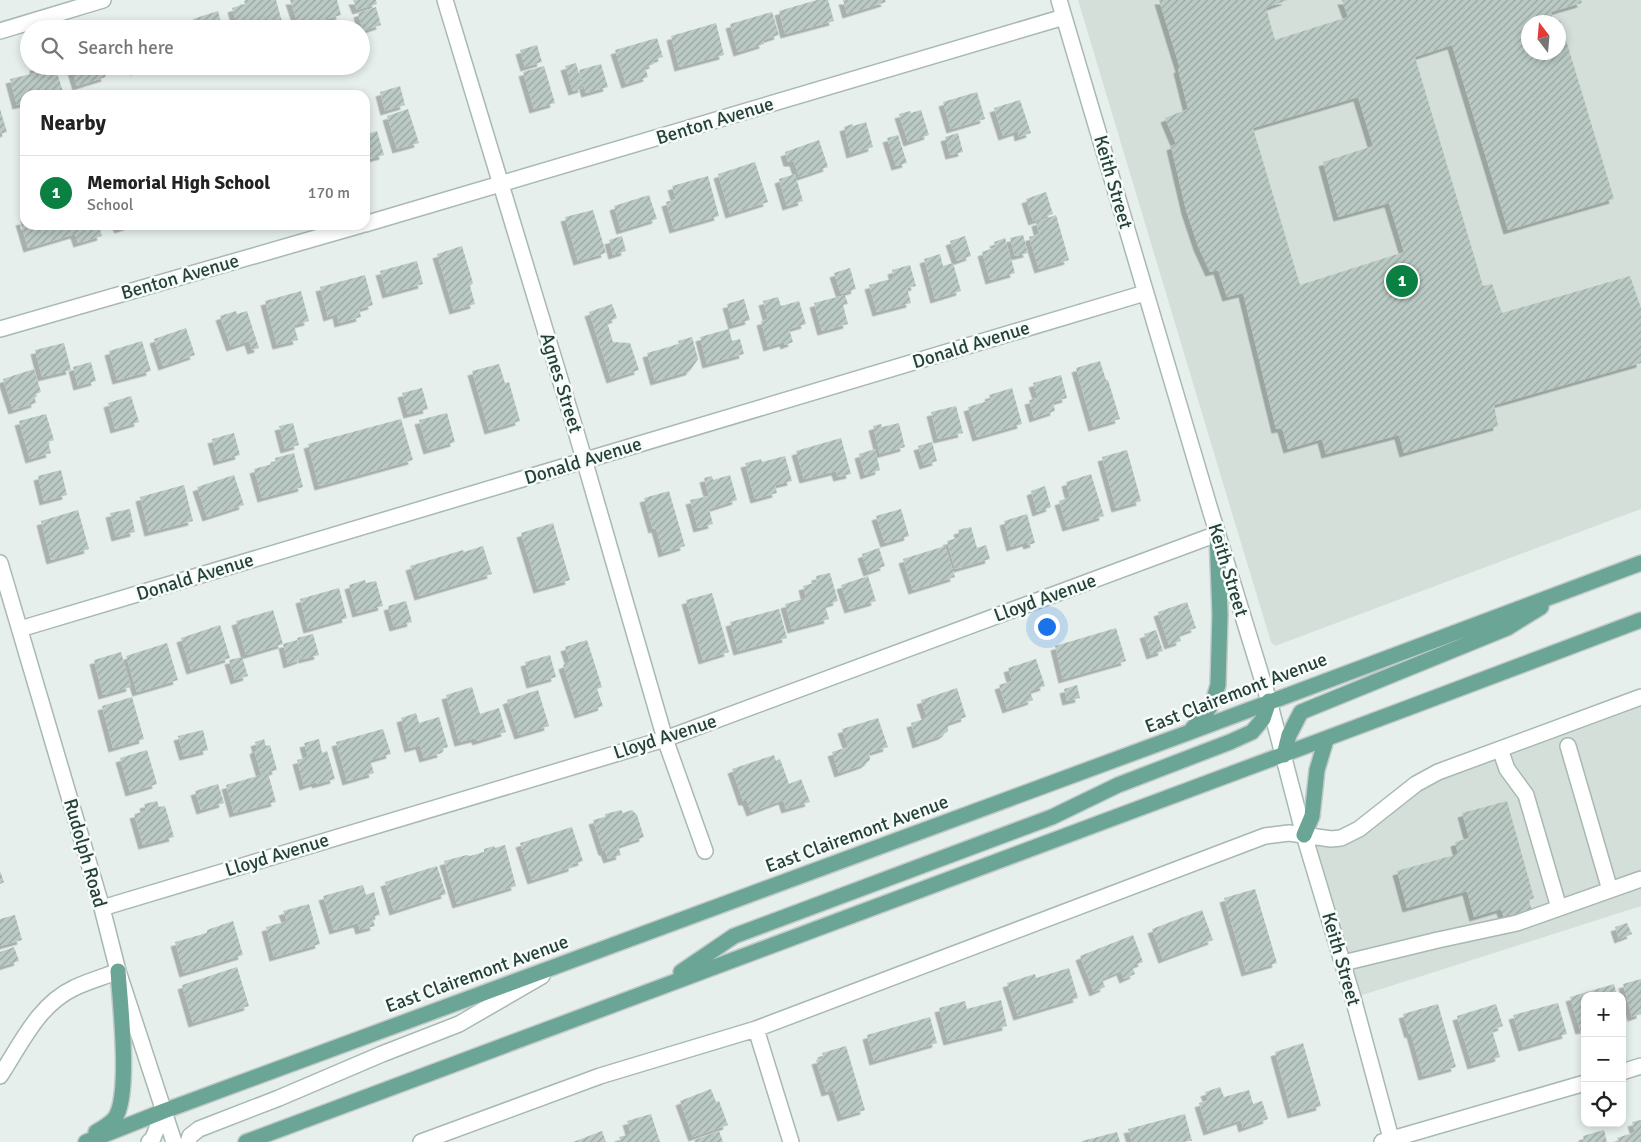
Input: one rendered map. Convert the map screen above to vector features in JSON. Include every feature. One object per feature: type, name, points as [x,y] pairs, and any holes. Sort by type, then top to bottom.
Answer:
[{"type":"main road","points":[[1190,732],[1208,709],[1218,685],[1220,615],[1217,534]]},
{"type":"main road","name":"East Clairemont Avenue","points":[[86,1142],[164,1111],[1190,732],[1641,563]]},
{"type":"main road","points":[[1284,755],[1289,735],[1301,712],[1507,628],[1568,590]]},
{"type":"main road","points":[[246,1142],[1326,740],[1641,620]]},
{"type":"main road","points":[[661,986],[734,936],[1052,817],[1118,785],[1252,732],[1263,719],[1269,701]]},
{"type":"main road","points":[[1304,835],[1312,816],[1317,770],[1326,740]]},
{"type":"main road","points":[[80,1142],[106,1126],[116,1116],[121,1096],[124,1047],[118,972]]},
{"type":"main road","points":[[264,1142],[286,1127]]},
{"type":"street","points":[[37,20],[103,0]]},
{"type":"street","name":"Agnes Street","points":[[445,0],[585,460],[664,739],[704,851]]},
{"type":"street","name":"Keith Street","points":[[1059,0],[1217,534],[1269,701],[1304,835],[1343,964],[1388,1141]]},
{"type":"street","name":"Benton Avenue","points":[[370,223],[1064,17]]},
{"type":"street","points":[[0,31],[20,25]]},
{"type":"street","name":"Benton Avenue","points":[[0,329],[344,230]]},
{"type":"street","name":"Donald Avenue","points":[[20,629],[1145,293]]},
{"type":"street","name":"Lloyd Avenue","points":[[102,908],[664,739],[1217,534]]},
{"type":"street","name":"Rudolph Road","points":[[0,563],[102,908],[118,972],[174,1142]]},
{"type":"street","points":[[421,1142],[600,1076],[756,1029],[1265,836],[1289,833],[1332,839],[1342,838],[1351,834],[1427,778],[1641,697]]},
{"type":"street","points":[[1568,746],[1610,890]]},
{"type":"street","points":[[1500,749],[1507,769],[1526,795],[1558,908]]},
{"type":"street","points":[[1343,964],[1518,922],[1641,879]]},
{"type":"street","points":[[188,1142],[190,1136],[199,1129],[459,1024],[565,963]]},
{"type":"street","points":[[0,1076],[40,1014],[51,1004],[75,988],[118,972]]},
{"type":"street","points":[[756,1029],[791,1142]]},
{"type":"street","points":[[1626,1071],[1641,1066]]},
{"type":"street","points":[[1388,1141],[1581,1084]]},
{"type":"street","points":[[149,1142],[153,1138],[164,1111]]},
{"type":"shaded area","points":[[1078,0],[1641,0],[1641,509],[1275,646],[1271,642]]},
{"type":"shaded area","points":[[1641,697],[1641,906],[1353,998],[1304,835],[1331,839],[1416,784]]},
{"type":"building","points":[[276,0],[282,20],[235,20],[232,8],[245,4],[244,1]]},
{"type":"building","points":[[290,0],[337,0],[341,15],[324,20],[297,20]]},
{"type":"building","points":[[353,0],[376,0],[377,4],[357,10]]},
{"type":"building","points":[[817,0],[828,0],[834,21],[785,34],[779,11]]},
{"type":"building","points":[[843,0],[885,0],[886,2],[847,14]]},
{"type":"building","points":[[1159,0],[1288,0],[1266,8],[1275,40],[1348,17],[1342,0],[1581,0],[1582,3],[1551,12],[1552,15],[1521,15],[1521,60],[1566,60],[1566,40],[1614,199],[1508,230],[1452,45],[1415,57],[1483,286],[1492,284],[1502,313],[1630,276],[1641,308],[1641,363],[1494,405],[1498,426],[1404,453],[1399,435],[1326,454],[1322,439],[1288,449],[1282,428],[1276,429],[1243,293],[1227,297],[1218,270],[1210,272],[1198,246],[1186,210],[1171,146],[1176,144],[1165,118],[1188,109],[1178,69],[1180,68]],"holes":[[[1358,97],[1373,146],[1323,162],[1338,217],[1389,203],[1404,252],[1300,285],[1253,128]]]},
{"type":"building","points":[[376,7],[381,25],[370,29],[370,20],[360,20],[358,13]]},
{"type":"building","points":[[218,11],[220,20],[193,20]]},
{"type":"building","points":[[772,12],[779,35],[763,40],[764,44],[738,52],[730,24]]},
{"type":"building","points":[[716,23],[724,55],[679,67],[671,36]]},
{"type":"building","points":[[657,38],[663,57],[653,60],[654,64],[645,67],[648,77],[626,84],[615,50]]},
{"type":"building","points":[[537,45],[542,62],[525,67],[520,50]]},
{"type":"building","points":[[576,63],[583,88],[573,91],[565,66]]},
{"type":"building","points":[[601,64],[608,87],[586,93],[579,70]]},
{"type":"building","points":[[544,66],[555,103],[534,109],[523,72]]},
{"type":"building","points":[[27,75],[58,75],[62,90],[20,90],[20,104],[17,105],[10,79]]},
{"type":"building","points":[[74,75],[105,75],[106,77],[77,86]]},
{"type":"building","points":[[400,86],[405,105],[385,111],[380,92]]},
{"type":"building","points":[[977,92],[985,119],[951,129],[943,102]]},
{"type":"building","points":[[1020,100],[1031,133],[1019,137],[1018,131],[1003,136],[994,108]]},
{"type":"building","points":[[0,109],[7,132],[0,134]]},
{"type":"building","points":[[408,109],[419,143],[397,149],[387,116]]},
{"type":"building","points":[[921,110],[929,135],[908,142],[899,114]]},
{"type":"building","points":[[866,122],[873,147],[851,154],[844,127]]},
{"type":"building","points":[[377,131],[384,155],[370,159],[370,133]]},
{"type":"building","points":[[958,133],[963,152],[950,155],[945,137]]},
{"type":"building","points":[[898,135],[907,163],[896,166],[887,138]]},
{"type":"building","points":[[819,140],[828,167],[799,177],[794,162],[788,162],[785,152]]},
{"type":"building","points":[[755,162],[768,202],[730,214],[718,174]]},
{"type":"building","points":[[795,174],[803,201],[787,206],[779,179]]},
{"type":"building","points":[[708,176],[719,216],[674,229],[666,202],[676,199],[672,186]]},
{"type":"building","points":[[1046,192],[1053,214],[1033,221],[1026,199]]},
{"type":"building","points":[[649,195],[657,219],[621,230],[614,206]]},
{"type":"building","points":[[593,210],[606,253],[578,261],[565,217]]},
{"type":"building","points":[[1056,215],[1069,260],[1039,269],[1029,237],[1039,234],[1036,222]]},
{"type":"building","points":[[23,230],[100,230],[102,236],[78,243],[75,234],[28,248]]},
{"type":"building","points":[[1023,235],[1028,253],[1015,256],[1010,238]]},
{"type":"building","points":[[622,236],[626,251],[613,255],[609,240]]},
{"type":"building","points":[[965,236],[971,256],[957,261],[950,241]]},
{"type":"building","points":[[1005,238],[1015,273],[990,280],[982,252],[996,247],[994,242]]},
{"type":"building","points":[[462,246],[473,283],[470,286],[475,304],[454,310],[437,254]]},
{"type":"building","points":[[940,254],[943,266],[953,263],[961,291],[935,299],[924,259]]},
{"type":"building","points":[[417,261],[423,284],[387,294],[380,271]]},
{"type":"building","points":[[910,265],[916,286],[907,288],[911,303],[877,312],[869,285],[894,278],[892,270]]},
{"type":"building","points":[[850,268],[856,289],[841,294],[834,273]]},
{"type":"building","points":[[365,275],[373,305],[359,309],[361,317],[339,323],[337,314],[328,317],[320,287]]},
{"type":"building","points":[[301,291],[309,321],[294,325],[298,340],[277,345],[265,301]]},
{"type":"building","points":[[845,295],[848,304],[843,305],[848,324],[822,331],[814,303]]},
{"type":"building","points":[[778,297],[781,306],[799,301],[806,324],[789,329],[793,342],[785,345],[784,342],[768,347],[761,321],[768,319],[763,301]]},
{"type":"building","points":[[744,299],[750,320],[733,325],[727,304]]},
{"type":"building","points":[[612,304],[617,318],[607,322],[613,342],[630,343],[639,370],[611,379],[589,312]]},
{"type":"building","points":[[236,311],[237,314],[247,311],[259,348],[252,350],[249,341],[231,347],[220,316]]},
{"type":"building","points":[[186,328],[195,355],[163,366],[154,339]]},
{"type":"building","points":[[729,329],[732,341],[740,339],[744,354],[707,364],[700,337]]},
{"type":"building","points":[[692,337],[698,359],[690,371],[655,381],[647,353],[679,344],[678,341]]},
{"type":"building","points":[[142,341],[151,371],[117,380],[109,351]]},
{"type":"building","points":[[64,343],[71,370],[42,377],[35,350]]},
{"type":"building","points":[[1100,361],[1120,419],[1093,427],[1076,368]]},
{"type":"building","points":[[91,362],[96,381],[78,386],[73,367]]},
{"type":"building","points":[[499,364],[505,383],[509,382],[520,421],[489,430],[472,371]]},
{"type":"building","points":[[34,369],[41,392],[34,395],[36,403],[13,410],[3,379]]},
{"type":"building","points":[[1061,375],[1067,398],[1053,402],[1055,411],[1034,418],[1029,400],[1038,398],[1033,383]]},
{"type":"building","points":[[422,388],[428,409],[408,414],[402,393]]},
{"type":"building","points":[[1012,388],[1022,424],[977,437],[968,407],[991,400],[989,395]]},
{"type":"building","points":[[131,396],[139,422],[115,429],[108,403]]},
{"type":"building","points":[[956,406],[963,433],[938,439],[931,412]]},
{"type":"building","points":[[447,413],[455,442],[428,450],[419,420]]},
{"type":"building","points":[[46,414],[54,440],[48,442],[51,453],[30,459],[19,421]]},
{"type":"building","points":[[401,419],[413,460],[319,486],[308,444]]},
{"type":"building","points":[[293,423],[299,445],[285,449],[279,426]]},
{"type":"building","points":[[899,423],[905,447],[880,454],[873,426],[881,424],[882,427]]},
{"type":"building","points":[[234,433],[240,455],[218,461],[212,439]]},
{"type":"building","points":[[841,438],[851,474],[838,477],[836,471],[804,479],[796,451]]},
{"type":"building","points":[[932,442],[937,461],[924,465],[918,446]]},
{"type":"building","points":[[875,449],[880,470],[865,475],[859,454]]},
{"type":"building","points":[[1127,450],[1141,501],[1116,508],[1102,457]]},
{"type":"building","points":[[294,453],[303,487],[262,498],[254,469],[276,463],[275,458]]},
{"type":"building","points":[[785,456],[792,481],[775,485],[777,493],[755,499],[745,463],[761,459],[762,462]]},
{"type":"building","points":[[61,470],[67,495],[44,501],[38,476]]},
{"type":"building","points":[[1091,474],[1104,516],[1067,527],[1059,501],[1070,497],[1066,482]]},
{"type":"building","points":[[234,475],[244,505],[207,517],[197,487]]},
{"type":"building","points":[[730,475],[737,500],[709,509],[713,524],[698,528],[690,500],[709,496],[704,478],[712,476],[713,480]]},
{"type":"building","points":[[184,485],[193,521],[149,532],[140,497]]},
{"type":"building","points":[[1045,486],[1051,507],[1037,512],[1031,491]]},
{"type":"building","points":[[669,491],[685,546],[663,553],[656,528],[653,529],[644,498]]},
{"type":"building","points":[[130,509],[135,532],[116,537],[110,513]]},
{"type":"building","points":[[901,509],[909,536],[885,543],[876,516]]},
{"type":"building","points":[[78,510],[89,549],[51,560],[41,521]]},
{"type":"building","points":[[1027,514],[1035,543],[1028,545],[1027,542],[1011,547],[1004,521]]},
{"type":"building","points":[[553,523],[570,580],[538,589],[521,533]]},
{"type":"building","points":[[971,527],[977,548],[986,545],[990,559],[955,569],[947,541],[960,537],[958,530]]},
{"type":"building","points":[[483,546],[492,574],[419,596],[410,566]]},
{"type":"building","points":[[945,546],[955,577],[913,590],[903,559]]},
{"type":"building","points":[[879,548],[885,566],[868,572],[862,554]]},
{"type":"building","points":[[830,573],[838,601],[825,605],[829,619],[792,629],[785,604],[806,598],[803,586],[817,582],[816,576]]},
{"type":"building","points":[[868,576],[876,601],[849,609],[841,585]]},
{"type":"building","points":[[365,580],[366,583],[376,581],[383,606],[357,613],[349,585]]},
{"type":"building","points":[[339,588],[347,618],[308,629],[300,599]]},
{"type":"building","points":[[712,593],[729,652],[703,660],[686,600]]},
{"type":"building","points":[[406,601],[412,622],[394,627],[388,606]]},
{"type":"building","points":[[1187,602],[1196,628],[1179,634],[1181,641],[1169,645],[1158,612]]},
{"type":"building","points":[[779,609],[787,638],[738,651],[730,622]]},
{"type":"building","points":[[273,610],[283,644],[246,655],[236,621]]},
{"type":"building","points":[[220,625],[230,658],[191,670],[181,638]]},
{"type":"building","points":[[1116,628],[1126,661],[1063,679],[1055,646]]},
{"type":"building","points":[[1156,630],[1163,651],[1151,655],[1144,634]]},
{"type":"building","points":[[313,634],[319,655],[303,659],[297,638]]},
{"type":"building","points":[[297,640],[302,659],[288,664],[283,644]]},
{"type":"building","points":[[587,640],[602,687],[597,689],[603,706],[579,714],[563,665],[570,662],[565,647]]},
{"type":"building","points":[[167,643],[178,680],[137,692],[126,656]]},
{"type":"building","points":[[121,652],[131,687],[103,695],[94,660]]},
{"type":"building","points":[[550,655],[556,677],[531,684],[525,662]]},
{"type":"building","points":[[242,657],[248,676],[235,680],[229,660]]},
{"type":"building","points":[[1036,659],[1045,686],[1030,691],[1033,700],[1007,709],[999,685],[1012,681],[1008,668]]},
{"type":"building","points":[[1077,685],[1080,698],[1067,701],[1064,689]]},
{"type":"building","points":[[472,687],[480,714],[499,708],[506,732],[477,741],[476,738],[459,742],[446,695]]},
{"type":"building","points":[[957,688],[966,717],[948,723],[948,731],[943,735],[917,744],[911,723],[927,718],[921,700]]},
{"type":"building","points":[[538,690],[549,726],[519,735],[507,700]]},
{"type":"building","points":[[132,697],[144,739],[113,748],[102,706]]},
{"type":"building","points":[[416,713],[419,723],[439,717],[448,747],[441,749],[442,753],[424,758],[420,745],[409,748],[401,718]]},
{"type":"building","points":[[878,718],[888,747],[869,753],[870,760],[865,764],[839,773],[832,752],[848,747],[842,729]]},
{"type":"building","points":[[383,729],[391,754],[370,760],[374,773],[347,781],[336,742]]},
{"type":"building","points":[[203,730],[208,750],[184,756],[178,736]]},
{"type":"building","points":[[264,739],[266,746],[270,745],[277,770],[261,774],[254,750],[257,748],[255,742]]},
{"type":"building","points":[[319,739],[322,753],[327,751],[335,779],[304,786],[297,760],[308,757],[304,743]]},
{"type":"building","points":[[147,750],[157,784],[130,792],[120,758]]},
{"type":"building","points":[[774,755],[776,761],[780,759],[789,784],[801,779],[810,802],[786,809],[783,800],[751,812],[747,801],[743,801],[732,769]]},
{"type":"building","points":[[268,773],[276,802],[234,813],[226,785]]},
{"type":"building","points":[[218,784],[224,803],[201,810],[195,791]]},
{"type":"building","points":[[157,801],[159,807],[165,806],[174,837],[143,845],[134,814],[146,811],[144,804]]},
{"type":"building","points":[[1507,801],[1534,898],[1529,900],[1532,911],[1504,918],[1501,909],[1474,917],[1467,891],[1407,908],[1397,871],[1458,854],[1455,842],[1469,838],[1462,813]]},
{"type":"building","points":[[621,810],[623,813],[632,810],[637,815],[644,837],[618,846],[621,855],[608,859],[605,851],[603,851],[593,820],[605,817],[605,814]]},
{"type":"building","points":[[572,827],[583,861],[573,864],[573,867],[532,880],[520,843]]},
{"type":"building","points":[[505,845],[516,886],[457,904],[444,861],[484,852],[484,849],[494,846],[495,848]]},
{"type":"building","points":[[437,866],[446,894],[394,911],[385,882]]},
{"type":"building","points":[[0,871],[4,882],[0,884]]},
{"type":"building","points":[[363,885],[366,895],[374,892],[380,915],[372,917],[375,926],[360,930],[358,923],[334,930],[323,896]]},
{"type":"building","points":[[1255,889],[1277,963],[1246,972],[1224,898]]},
{"type":"building","points":[[309,904],[320,944],[274,957],[266,927],[287,921],[283,911]]},
{"type":"building","points":[[1202,910],[1213,940],[1163,959],[1152,929]]},
{"type":"building","points":[[15,915],[22,940],[0,946],[0,919]]},
{"type":"building","points":[[233,921],[243,955],[184,973],[175,942],[207,933],[207,930]]},
{"type":"building","points":[[1627,923],[1632,934],[1619,939],[1615,927]]},
{"type":"building","points":[[1133,935],[1143,962],[1132,966],[1135,974],[1124,979],[1121,971],[1102,979],[1105,987],[1094,992],[1080,956]]},
{"type":"building","points":[[14,947],[19,961],[0,967],[0,952]]},
{"type":"building","points":[[237,967],[249,1006],[193,1023],[182,985]]},
{"type":"building","points":[[1069,968],[1078,998],[1018,1016],[1007,983],[1035,974],[1036,978]]},
{"type":"building","points":[[1641,979],[1641,1014],[1632,1017],[1623,984]]},
{"type":"building","points":[[1614,984],[1616,992],[1587,992]]},
{"type":"building","points":[[1581,994],[1581,1030],[1580,1030],[1570,997]]},
{"type":"building","points":[[1001,1000],[1007,1026],[948,1041],[939,1008],[965,1001],[967,1009]]},
{"type":"building","points":[[1558,1003],[1567,1034],[1523,1047],[1513,1015]]},
{"type":"building","points":[[1438,1004],[1456,1067],[1423,1076],[1411,1033],[1409,1034],[1403,1014]]},
{"type":"building","points":[[1496,1004],[1503,1026],[1492,1030],[1500,1057],[1472,1065],[1457,1016]]},
{"type":"building","points":[[930,1017],[937,1043],[874,1061],[867,1035]]},
{"type":"building","points":[[1303,1043],[1321,1106],[1292,1114],[1275,1052]]},
{"type":"building","points":[[846,1046],[865,1110],[842,1117],[833,1090],[826,1092],[816,1060],[824,1058],[822,1053]]},
{"type":"building","points":[[1220,1087],[1224,1097],[1249,1090],[1253,1104],[1262,1101],[1268,1119],[1243,1128],[1241,1120],[1208,1131],[1199,1103],[1208,1100],[1205,1092]]},
{"type":"building","points":[[711,1089],[716,1102],[719,1101],[728,1125],[693,1137],[680,1101]]},
{"type":"building","points":[[651,1114],[660,1142],[621,1142],[619,1137],[631,1134],[627,1121]]},
{"type":"building","points":[[1185,1114],[1192,1141],[1132,1142],[1128,1129]]},
{"type":"building","points":[[1641,1120],[1641,1142],[1619,1142],[1617,1138],[1635,1132],[1632,1122]]},
{"type":"building","points":[[1604,1130],[1607,1142],[1584,1142],[1583,1136]]},
{"type":"building","points":[[602,1131],[606,1142],[573,1142]]},
{"type":"building","points":[[719,1131],[723,1142],[695,1142],[694,1140]]},
{"type":"building","points":[[1117,1132],[1120,1142],[1082,1142],[1082,1141]]},
{"type":"place","name":"Memorial High School","points":[[1402,281]]}]
